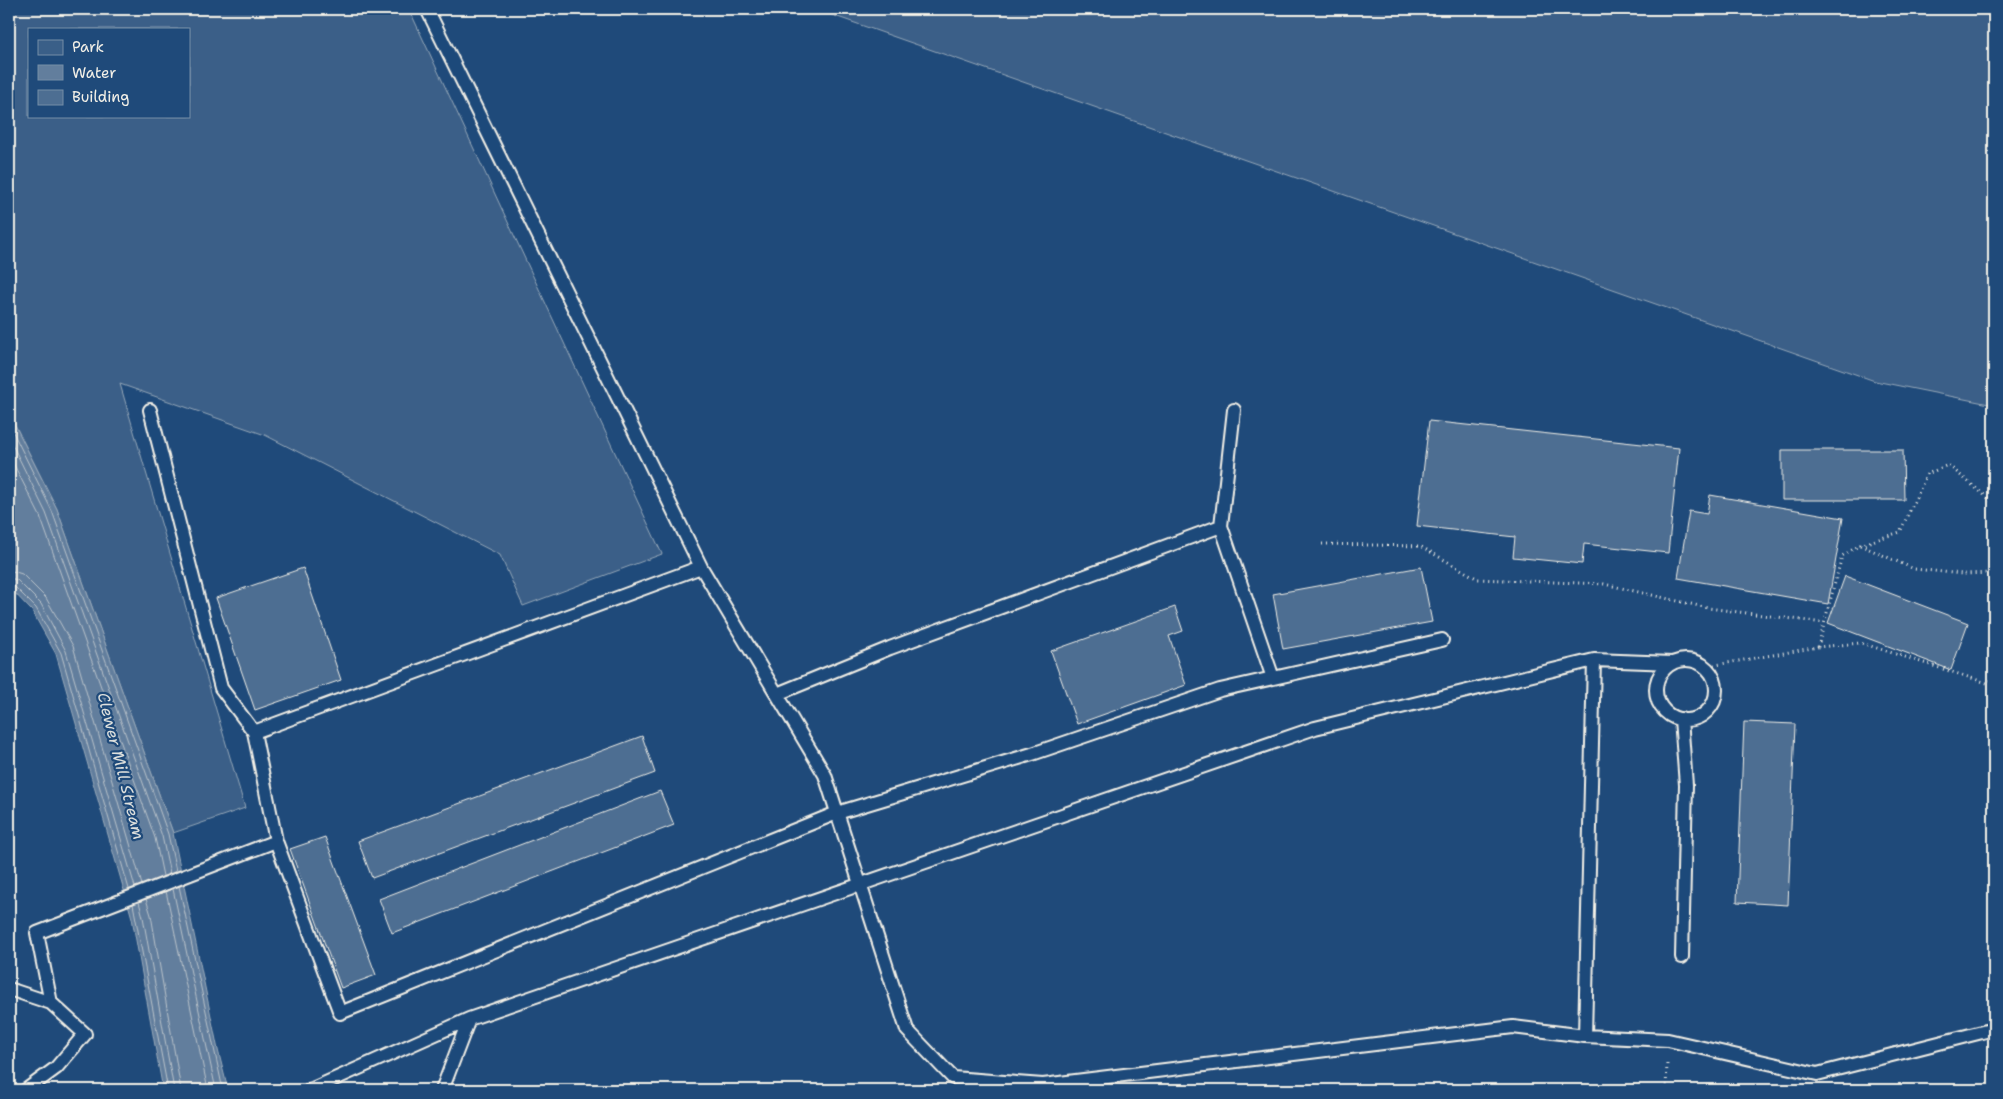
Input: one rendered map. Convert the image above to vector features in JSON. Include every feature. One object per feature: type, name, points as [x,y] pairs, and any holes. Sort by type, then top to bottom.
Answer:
[{"type":"lane","points":[[426,9],[701,567],[825,775],[907,1030],[953,1078],[1043,1085],[1513,1027],[1585,1036],[1668,1040],[1817,1074],[1994,1029]]},
{"type":"lane","points":[[150,410],[221,688],[254,732],[276,841],[340,1013],[837,813],[1032,754],[1220,690],[1442,640]]},
{"type":"lane","points":[[1234,410],[1221,526],[1273,678]]},
{"type":"lane","points":[[777,694],[890,648],[1221,526]]},
{"type":"lane","points":[[254,732],[701,567]]},
{"type":"lane","points":[[310,1090],[469,1019],[1315,728],[1594,660],[1672,663],[1684,660],[1694,661],[1704,667],[1714,680],[1716,690],[1713,703],[1707,712],[1699,717],[1689,720],[1675,718],[1663,710],[1657,701],[1657,681],[1663,670],[1672,663]]},
{"type":"lane","points":[[1585,1036],[1594,660]]},
{"type":"lane","points":[[1681,719],[1686,785],[1682,957]]},
{"type":"lane","points":[[52,1003],[37,933],[276,841]]},
{"type":"lane","points":[[9,989],[52,1003],[85,1034],[56,1068],[26,1090]]},
{"type":"lane","points":[[442,1090],[469,1019]]},
{"type":"path","points":[[1818,647],[1842,556],[1860,545],[1900,532],[1927,474],[1948,465],[1994,503]]},
{"type":"path","points":[[1322,544],[1420,546],[1478,579],[1604,584],[1708,608],[1824,623]]},
{"type":"path","points":[[1860,545],[1914,569],[1963,574],[1994,572]]},
{"type":"path","points":[[1704,667],[1818,647],[1861,643],[1986,683],[1994,679]]},
{"type":"green space","points":[[9,9],[409,9],[662,554],[523,606],[500,555],[265,435],[120,384],[245,808],[173,833],[57,509],[9,413]]},
{"type":"green space","points":[[815,9],[1994,9],[1994,405],[1875,381]]},
{"type":"water","name":"Clewer Mill Stream","points":[[9,413],[57,509],[173,833],[228,1090],[163,1090],[132,918],[56,654],[32,611],[9,587]]},
{"type":"building","points":[[1429,421],[1679,448],[1668,553],[1584,544],[1582,564],[1513,557],[1515,537],[1417,526]]},
{"type":"building","points":[[1782,450],[1903,450],[1904,500],[1782,500]]},
{"type":"building","points":[[1710,495],[1843,518],[1828,604],[1678,578],[1689,511],[1707,514]]},
{"type":"building","points":[[1421,567],[1432,622],[1283,649],[1273,594]]},
{"type":"building","points":[[303,568],[341,680],[255,710],[216,598]]},
{"type":"building","points":[[1845,576],[1968,623],[1951,670],[1828,623]]},
{"type":"building","points":[[1175,607],[1183,631],[1169,636],[1186,685],[1077,724],[1051,651]]},
{"type":"building","points":[[1744,722],[1795,724],[1788,905],[1737,902]]},
{"type":"building","points":[[642,736],[655,773],[372,878],[358,841]]},
{"type":"building","points":[[660,791],[674,825],[392,933],[379,899]]},
{"type":"building","points":[[325,837],[376,975],[341,988],[290,849]]}]
